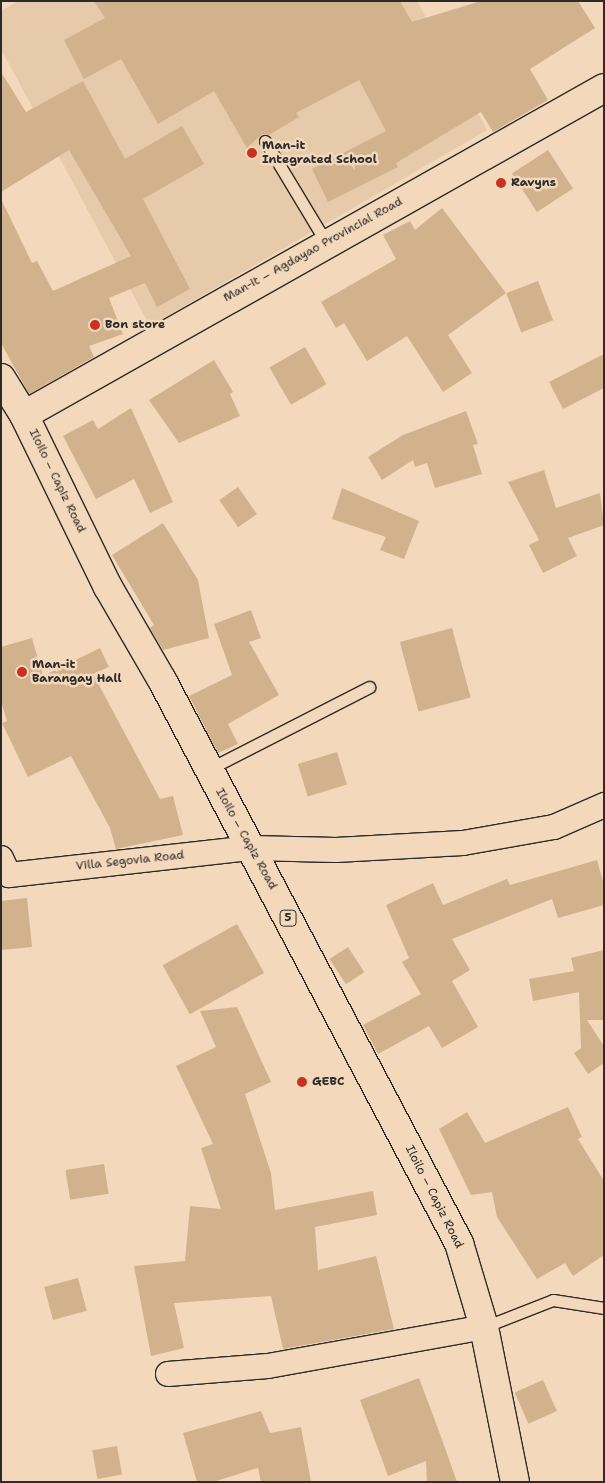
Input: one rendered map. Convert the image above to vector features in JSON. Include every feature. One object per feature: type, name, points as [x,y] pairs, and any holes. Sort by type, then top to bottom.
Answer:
[{"type":"main road","name":"Man-it – Agdayao Provincial Road","points":[[24,414],[326,242],[604,88]]},
{"type":"main road","name":"Iloilo – Capiz Road","points":[[4,388],[24,414],[108,587],[251,848],[459,1243],[484,1327],[515,1482]]},
{"type":"street","name":"Villa Segovia Road","points":[[4,870],[251,848],[336,850],[463,843],[554,827],[604,805]]},
{"type":"street","points":[[168,1374],[268,1366],[484,1327]]},
{"type":"lane","points":[[266,141],[326,242]]},
{"type":"lane","points":[[208,770],[369,688]]},
{"type":"lane","points":[[484,1327],[554,1300],[604,1308]]},
{"type":"shaded area","name":"Man-it Integrated School","points":[[18,1],[417,1],[487,130],[150,326],[1,49],[1,11]]},
{"type":"building","points":[[94,1],[400,1],[412,22],[481,1],[578,1],[595,28],[530,69],[548,100],[493,132],[481,112],[396,163],[398,167],[328,202],[312,169],[386,131],[359,80],[296,113],[299,117],[269,135],[262,134],[247,148],[214,91],[158,124],[121,59],[84,79],[64,40],[105,18]]},
{"type":"building","points":[[1,72],[26,112],[83,81],[125,159],[182,126],[204,164],[143,199],[190,289],[157,307],[145,283],[109,298],[123,334],[89,346],[94,357],[29,394],[1,343],[1,199],[32,263],[37,261],[53,291],[131,256],[69,150],[1,192]]},
{"type":"building","points":[[548,150],[573,189],[537,212],[512,173]]},
{"type":"building","points":[[442,208],[506,293],[448,335],[472,373],[443,392],[407,336],[367,361],[344,323],[336,328],[321,302],[396,259],[383,235],[410,221],[415,230]]},
{"type":"building","points":[[538,281],[553,320],[521,332],[506,293]]},
{"type":"building","points":[[305,347],[326,384],[291,405],[269,368]]},
{"type":"building","points":[[604,354],[604,388],[563,409],[549,382]]},
{"type":"building","points":[[214,360],[233,392],[230,394],[240,416],[179,443],[149,400]]},
{"type":"building","points":[[131,408],[173,502],[150,513],[134,479],[96,499],[63,436],[93,420],[98,429]]},
{"type":"building","points":[[466,411],[478,444],[473,445],[482,474],[435,488],[427,463],[415,467],[413,460],[382,480],[368,457],[403,435]]},
{"type":"building","points":[[544,470],[556,508],[600,493],[604,525],[568,538],[577,556],[543,573],[529,545],[539,540],[508,482]]},
{"type":"building","points":[[238,487],[257,514],[238,527],[219,500]]},
{"type":"building","points":[[342,488],[419,521],[404,559],[380,550],[386,537],[332,519]]},
{"type":"building","points":[[163,523],[198,580],[209,638],[163,650],[150,628],[154,625],[112,555]]},
{"type":"building","points":[[251,610],[261,638],[249,642],[279,695],[228,724],[238,744],[218,753],[189,696],[232,675],[214,624]]},
{"type":"building","points":[[452,628],[471,698],[418,712],[400,642]]},
{"type":"building","points":[[32,638],[43,676],[100,648],[109,667],[93,674],[160,799],[173,796],[183,835],[116,849],[110,828],[71,756],[28,777],[2,723],[7,721],[1,701],[1,647]]},
{"type":"building","points":[[337,752],[347,785],[308,797],[298,764]]},
{"type":"building","points":[[597,860],[604,885],[604,905],[558,918],[552,899],[452,939],[470,970],[452,981],[478,1027],[442,1048],[429,1026],[378,1054],[363,1025],[421,994],[402,962],[409,958],[386,905],[433,883],[443,905],[507,879],[510,885]]},
{"type":"building","points":[[27,898],[32,947],[1,950],[1,901]]},
{"type":"building","points":[[237,924],[264,973],[190,1014],[163,965]]},
{"type":"building","points":[[348,947],[364,972],[346,984],[330,959]]},
{"type":"building","points":[[604,950],[604,1020],[587,1020],[604,1046],[604,1063],[588,1074],[574,1053],[581,1048],[579,992],[533,1001],[529,979],[574,971],[571,958]]},
{"type":"building","points":[[237,1007],[271,1082],[245,1094],[271,1173],[275,1210],[373,1191],[377,1215],[315,1227],[318,1270],[376,1256],[394,1329],[283,1349],[271,1296],[174,1303],[184,1348],[151,1356],[134,1266],[185,1261],[190,1206],[221,1209],[201,1148],[213,1144],[176,1066],[216,1047],[200,1011]]},
{"type":"building","points":[[568,1107],[582,1137],[578,1139],[604,1181],[604,1255],[573,1276],[565,1263],[537,1279],[497,1217],[492,1192],[471,1195],[439,1129],[467,1112],[485,1143]]},
{"type":"building","points":[[104,1164],[109,1194],[70,1200],[65,1170]]},
{"type":"building","points":[[78,1278],[87,1311],[53,1320],[44,1287]]},
{"type":"building","points":[[419,1378],[457,1482],[427,1482],[426,1461],[388,1476],[360,1400]]},
{"type":"building","points":[[543,1380],[557,1411],[529,1424],[515,1393]]},
{"type":"building","points":[[261,1411],[270,1433],[301,1427],[311,1482],[261,1482],[258,1468],[213,1482],[197,1482],[183,1433]]},
{"type":"building","points":[[117,1446],[122,1475],[97,1479],[92,1450]]},
{"type":"place","name":"Man-it Integrated School","points":[[252,153]]},
{"type":"place","name":"Ravyns","points":[[501,183]]},
{"type":"place","name":"Bon store","points":[[95,325]]},
{"type":"place","name":"Man-it Barangay Hall","points":[[22,672]]},
{"type":"place","name":"GEBC","points":[[302,1082]]}]
